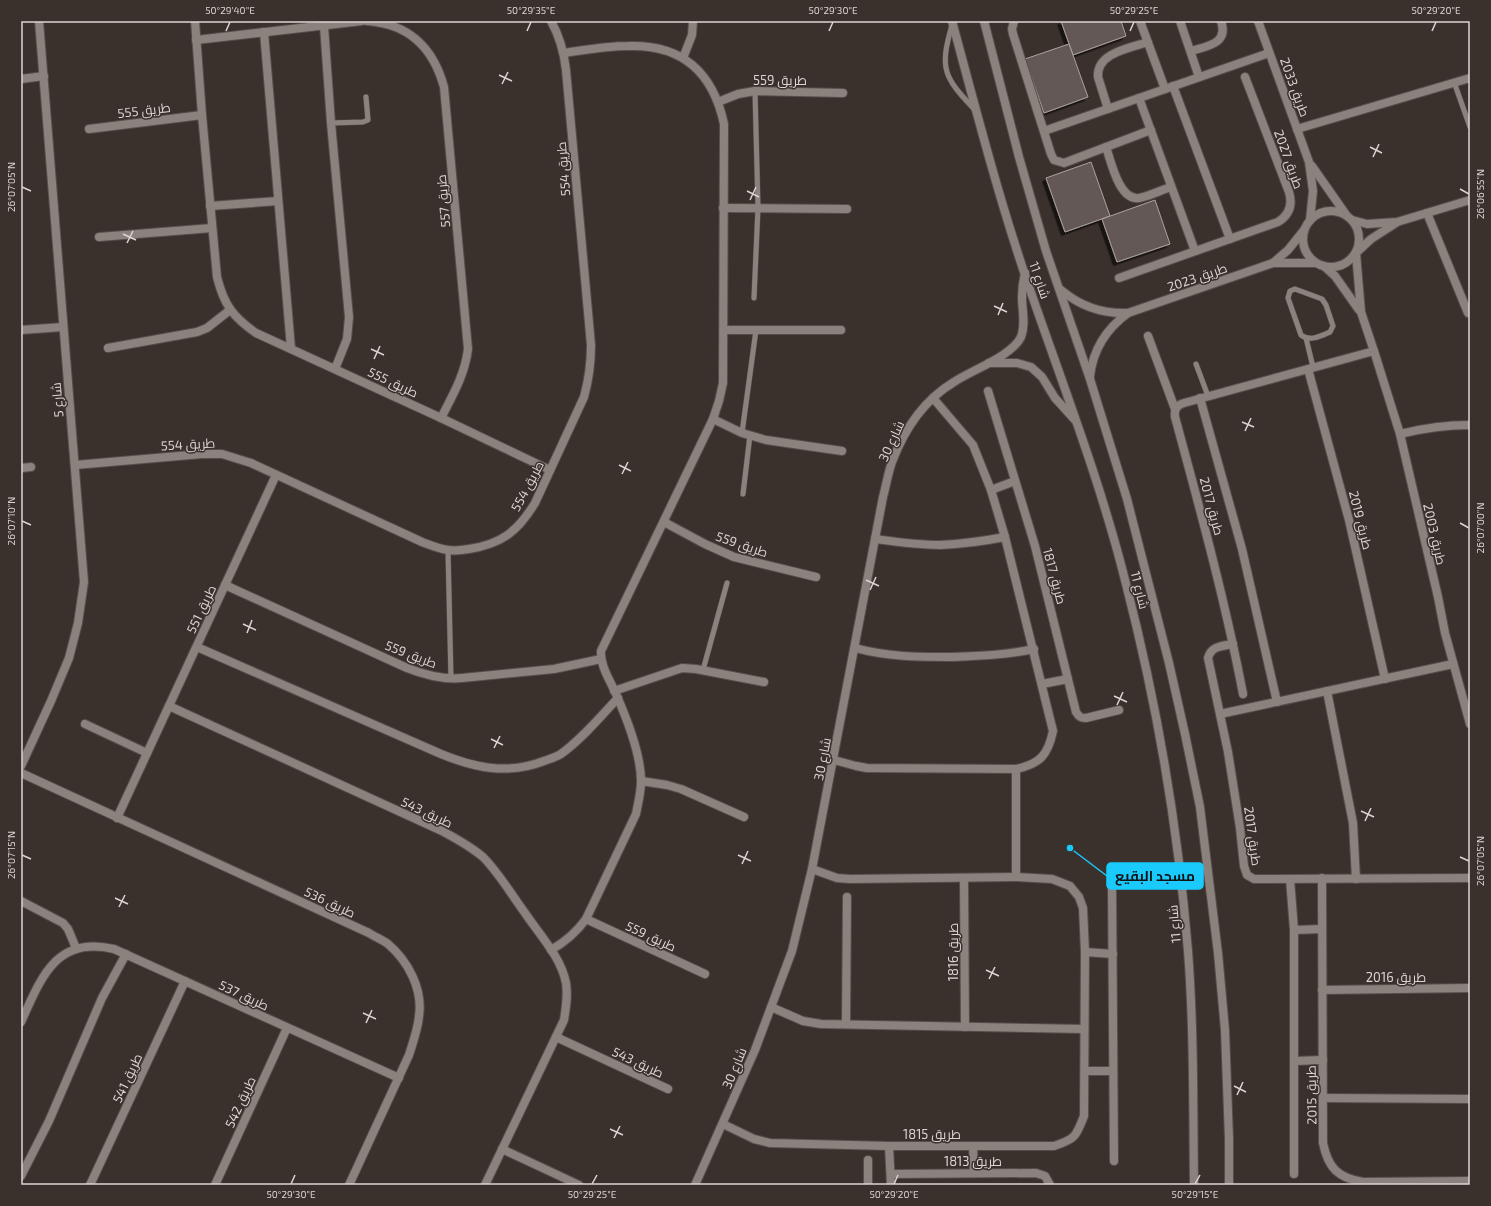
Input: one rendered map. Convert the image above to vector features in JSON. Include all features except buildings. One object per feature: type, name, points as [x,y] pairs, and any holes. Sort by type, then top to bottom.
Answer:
[{"type":"street","name":"شارع 5","points":[[21,766],[69,658],[78,623],[84,582],[39,21]]},
{"type":"street","name":"طريق 555","points":[[195,21],[217,277],[221,295],[230,310],[242,323],[256,333],[550,470]]},
{"type":"street","points":[[196,40],[362,21]]},
{"type":"street","name":"طريق 557","points":[[367,21],[380,22],[396,26],[423,44],[433,57],[440,71],[444,87],[468,349],[462,374],[441,418]]},
{"type":"street","name":"طريق 554","points":[[74,465],[202,454],[222,454],[251,463],[422,542],[448,550],[482,547],[499,541],[514,530],[526,518],[535,503],[584,397],[589,380],[591,363],[586,290],[564,53],[560,39],[551,21]]},
{"type":"street","points":[[683,58],[692,35],[693,21]]},
{"type":"street","name":"شارع 11","points":[[984,21],[1019,157],[1046,251],[1090,379],[1127,499],[1169,663],[1200,806],[1212,901],[1224,1030],[1229,1139],[1229,1185]]},
{"type":"street","points":[[1014,21],[1012,29],[1013,34],[1052,157],[1060,162],[1067,162],[1151,130]]},
{"type":"street","points":[[1140,21],[1169,88],[1230,239]]},
{"type":"street","points":[[1180,21],[1199,77]]},
{"type":"street","points":[[1191,51],[1212,45],[1219,40],[1223,32],[1220,21]]},
{"type":"street","name":"طريق 2033","points":[[1258,21],[1309,162],[1327,190],[1349,218]]},
{"type":"street","name":"شارع 11","points":[[952,22],[976,112],[1025,274],[1105,505],[1126,583],[1146,670],[1172,808],[1182,881],[1192,1028],[1194,1185]]},
{"type":"street","points":[[324,26],[331,123],[349,317],[347,339],[335,369]]},
{"type":"street","points":[[264,32],[291,348]]},
{"type":"street","points":[[1108,109],[1098,77],[1098,72],[1102,62],[1110,55],[1148,42]]},
{"type":"street","points":[[550,950],[564,942],[576,932],[586,920],[636,814],[640,798],[641,781],[637,751],[616,694],[601,659],[601,651],[713,419],[723,383],[724,330],[724,124],[718,102],[711,86],[693,65],[683,58],[665,50],[640,46],[627,46],[564,53]]},
{"type":"street","points":[[1044,131],[1269,53]]},
{"type":"street","points":[[21,79],[44,76]]},
{"type":"street","name":"طريق 2027","points":[[1119,278],[1278,222],[1287,214],[1291,204],[1289,192],[1245,77]]},
{"type":"street","points":[[1297,129],[1470,78]]},
{"type":"street","name":"طريق 559","points":[[718,102],[738,94],[756,90],[843,93]]},
{"type":"street","points":[[1139,98],[1195,251]]},
{"type":"street","name":"طريق 555","points":[[89,128],[202,115]]},
{"type":"street","points":[[1106,147],[1121,188],[1126,194],[1139,198],[1171,187]]},
{"type":"street","name":"طريق 2033","points":[[1309,162],[1312,191],[1310,220]]},
{"type":"street","points":[[210,206],[278,200]]},
{"type":"street","points":[[1397,222],[1371,239],[1347,263],[1340,266],[1332,268],[1316,263],[1308,256],[1304,248],[1303,238],[1305,228],[1310,220],[1318,214],[1337,212],[1367,224],[1397,222],[1470,200]]},
{"type":"street","points":[[723,208],[847,209]]},
{"type":"street","points":[[1427,213],[1469,313]]},
{"type":"street","points":[[1349,218],[1357,228],[1359,236],[1359,245],[1356,253],[1361,312]]},
{"type":"street","points":[[99,237],[212,228]]},
{"type":"street","name":"طريق 2023","points":[[1273,264],[1288,250],[1305,228]]},
{"type":"street","name":"طريق 2023","points":[[1090,379],[1091,367],[1099,344],[1112,326],[1128,313],[1273,264],[1316,263]]},
{"type":"street","points":[[1325,267],[1335,276],[1361,312]]},
{"type":"street","name":"شارع 30","points":[[695,1185],[755,1050],[792,951],[812,869],[891,463],[902,439],[916,417],[933,398],[953,382],[988,364],[1012,348],[1021,337],[1024,322],[1022,297],[1025,274]]},
{"type":"street","name":"طريق 2023","points":[[1060,290],[1077,302],[1091,309],[1106,312],[1128,313]]},
{"type":"street","points":[[108,348],[197,332],[207,328],[230,310]]},
{"type":"street","name":"طريق 2003","points":[[1361,312],[1400,434],[1438,597],[1444,633],[1470,724]]},
{"type":"street","points":[[21,330],[63,327]]},
{"type":"street","points":[[724,330],[842,330]]},
{"type":"street","name":"طريق 2017","points":[[1148,336],[1175,409],[1175,417],[1206,529],[1243,694]]},
{"type":"street","points":[[1175,409],[1177,406],[1200,398],[1374,350]]},
{"type":"street","name":"شارع 30","points":[[988,364],[1017,363],[1031,367],[1042,377],[1055,398],[1075,420]]},
{"type":"street","name":"طريق 2019","points":[[1311,368],[1350,525],[1384,679]]},
{"type":"street","name":"طريق 1817","points":[[988,390],[1052,613],[1076,712],[1078,716],[1082,718],[1119,710]]},
{"type":"street","points":[[834,760],[867,768],[1016,769],[1031,766],[1042,757],[1050,745],[1053,731],[1034,649],[992,490],[973,445],[933,398]]},
{"type":"street","points":[[1200,398],[1242,549],[1277,702]]},
{"type":"street","points":[[713,419],[742,433],[781,443],[842,452]]},
{"type":"street","points":[[1400,434],[1424,428],[1446,425],[1470,425]]},
{"type":"street","points":[[21,468],[31,467]]},
{"type":"street","name":"طريق 551","points":[[117,818],[276,475]]},
{"type":"street","points":[[992,490],[1015,481]]},
{"type":"street","name":"طريق 559","points":[[664,522],[705,544],[734,556],[816,577]]},
{"type":"street","points":[[875,539],[940,545],[973,543],[1005,537]]},
{"type":"street","name":"طريق 559","points":[[226,585],[425,675],[451,679],[554,669],[601,659]]},
{"type":"street","name":"طريق 2017","points":[[1233,644],[1214,648],[1209,652],[1208,658],[1234,790],[1245,871],[1247,874],[1254,879],[1470,878]]},
{"type":"street","points":[[197,647],[441,754],[464,763],[488,768],[513,768],[531,765],[560,755],[583,735],[616,694],[682,668],[703,670],[764,682]]},
{"type":"street","points":[[855,648],[888,655],[914,657],[982,656],[1034,649]]},
{"type":"street","points":[[1220,714],[1453,664]]},
{"type":"street","points":[[1042,684],[1068,679]]},
{"type":"street","points":[[1327,691],[1353,823],[1356,879]]},
{"type":"street","name":"طريق 543","points":[[170,706],[442,831],[466,844],[482,857],[496,872],[550,950],[560,966],[566,983],[567,1002],[564,1020],[486,1185]]},
{"type":"street","points":[[85,724],[147,753]]},
{"type":"street","points":[[1016,769],[1016,877]]},
{"type":"street","name":"طريق 536","points":[[21,773],[369,933],[387,943],[401,957],[412,975],[418,994],[420,1014],[416,1034],[399,1078],[349,1185]]},
{"type":"street","points":[[641,781],[681,789],[744,817]]},
{"type":"street","name":"طريق 1815","points":[[723,1124],[754,1139],[770,1143],[889,1146],[1054,1146],[1071,1141],[1078,1131],[1084,1116],[1085,952],[1082,908],[1079,897],[1070,886],[1052,879],[1016,877],[850,879],[837,878],[812,869]]},
{"type":"street","name":"طريق 1816","points":[[964,878],[965,1026]]},
{"type":"street","name":"طريق 2015","points":[[1322,878],[1324,1143],[1326,1155],[1331,1166],[1340,1175],[1351,1180],[1363,1182],[1427,1183],[1470,1181]]},
{"type":"street","points":[[1290,879],[1294,930],[1294,1174]]},
{"type":"street","points":[[1112,885],[1114,1161]]},
{"type":"street","points":[[846,1024],[848,897]]},
{"type":"street","points":[[21,901],[63,923],[68,929],[76,948]]},
{"type":"street","name":"طريق 559","points":[[586,920],[705,974]]},
{"type":"street","points":[[1294,930],[1322,929]]},
{"type":"street","name":"طريق 537","points":[[21,1022],[23,1013],[46,972],[54,962],[64,954],[76,948],[102,946],[126,954],[399,1078]]},
{"type":"street","points":[[1085,952],[1113,954]]},
{"type":"street","points":[[21,1176],[49,1121],[102,998],[126,954]]},
{"type":"street","name":"طريق 541","points":[[90,1185],[185,981]]},
{"type":"street","name":"طريق 2016","points":[[1322,990],[1470,988]]},
{"type":"street","points":[[771,1007],[803,1021],[812,1023],[1084,1028]]},
{"type":"street","name":"طريق 542","points":[[215,1185],[287,1028]]},
{"type":"street","name":"طريق 543","points":[[556,1037],[668,1089]]},
{"type":"street","points":[[1294,1060],[1323,1060]]},
{"type":"street","points":[[1085,1071],[1113,1070]]},
{"type":"street","points":[[1323,1098],[1470,1099]]},
{"type":"street","points":[[889,1146],[891,1185]]},
{"type":"street","points":[[973,1146],[974,1173]]},
{"type":"street","points":[[502,1149],[579,1185]]},
{"type":"street","points":[[868,1160],[868,1185]]},
{"type":"street","name":"طريق 1813","points":[[890,1174],[1036,1173],[1045,1176],[1050,1185]]},
{"type":"lane","points":[[952,22],[945,54],[945,66],[948,77],[954,87],[976,112]]},
{"type":"lane","points":[[1454,82],[1470,127]]},
{"type":"lane","points":[[754,298],[758,208],[756,90]]},
{"type":"lane","points":[[331,123],[363,122],[368,120],[366,98]]},
{"type":"lane","points":[[1306,338],[1310,339],[1327,333],[1332,329],[1332,323],[1326,305],[1322,299],[1293,289],[1289,293],[1288,298],[1300,332],[1306,338],[1311,368]]},
{"type":"lane","points":[[742,433],[756,330]]},
{"type":"lane","points":[[1196,364],[1208,396]]},
{"type":"lane","points":[[743,494],[750,435]]},
{"type":"lane","points":[[448,550],[451,679]]},
{"type":"lane","points":[[703,670],[727,583]]},
{"type":"place","name":"مسجد البقيع","points":[[1070,848]]}]
